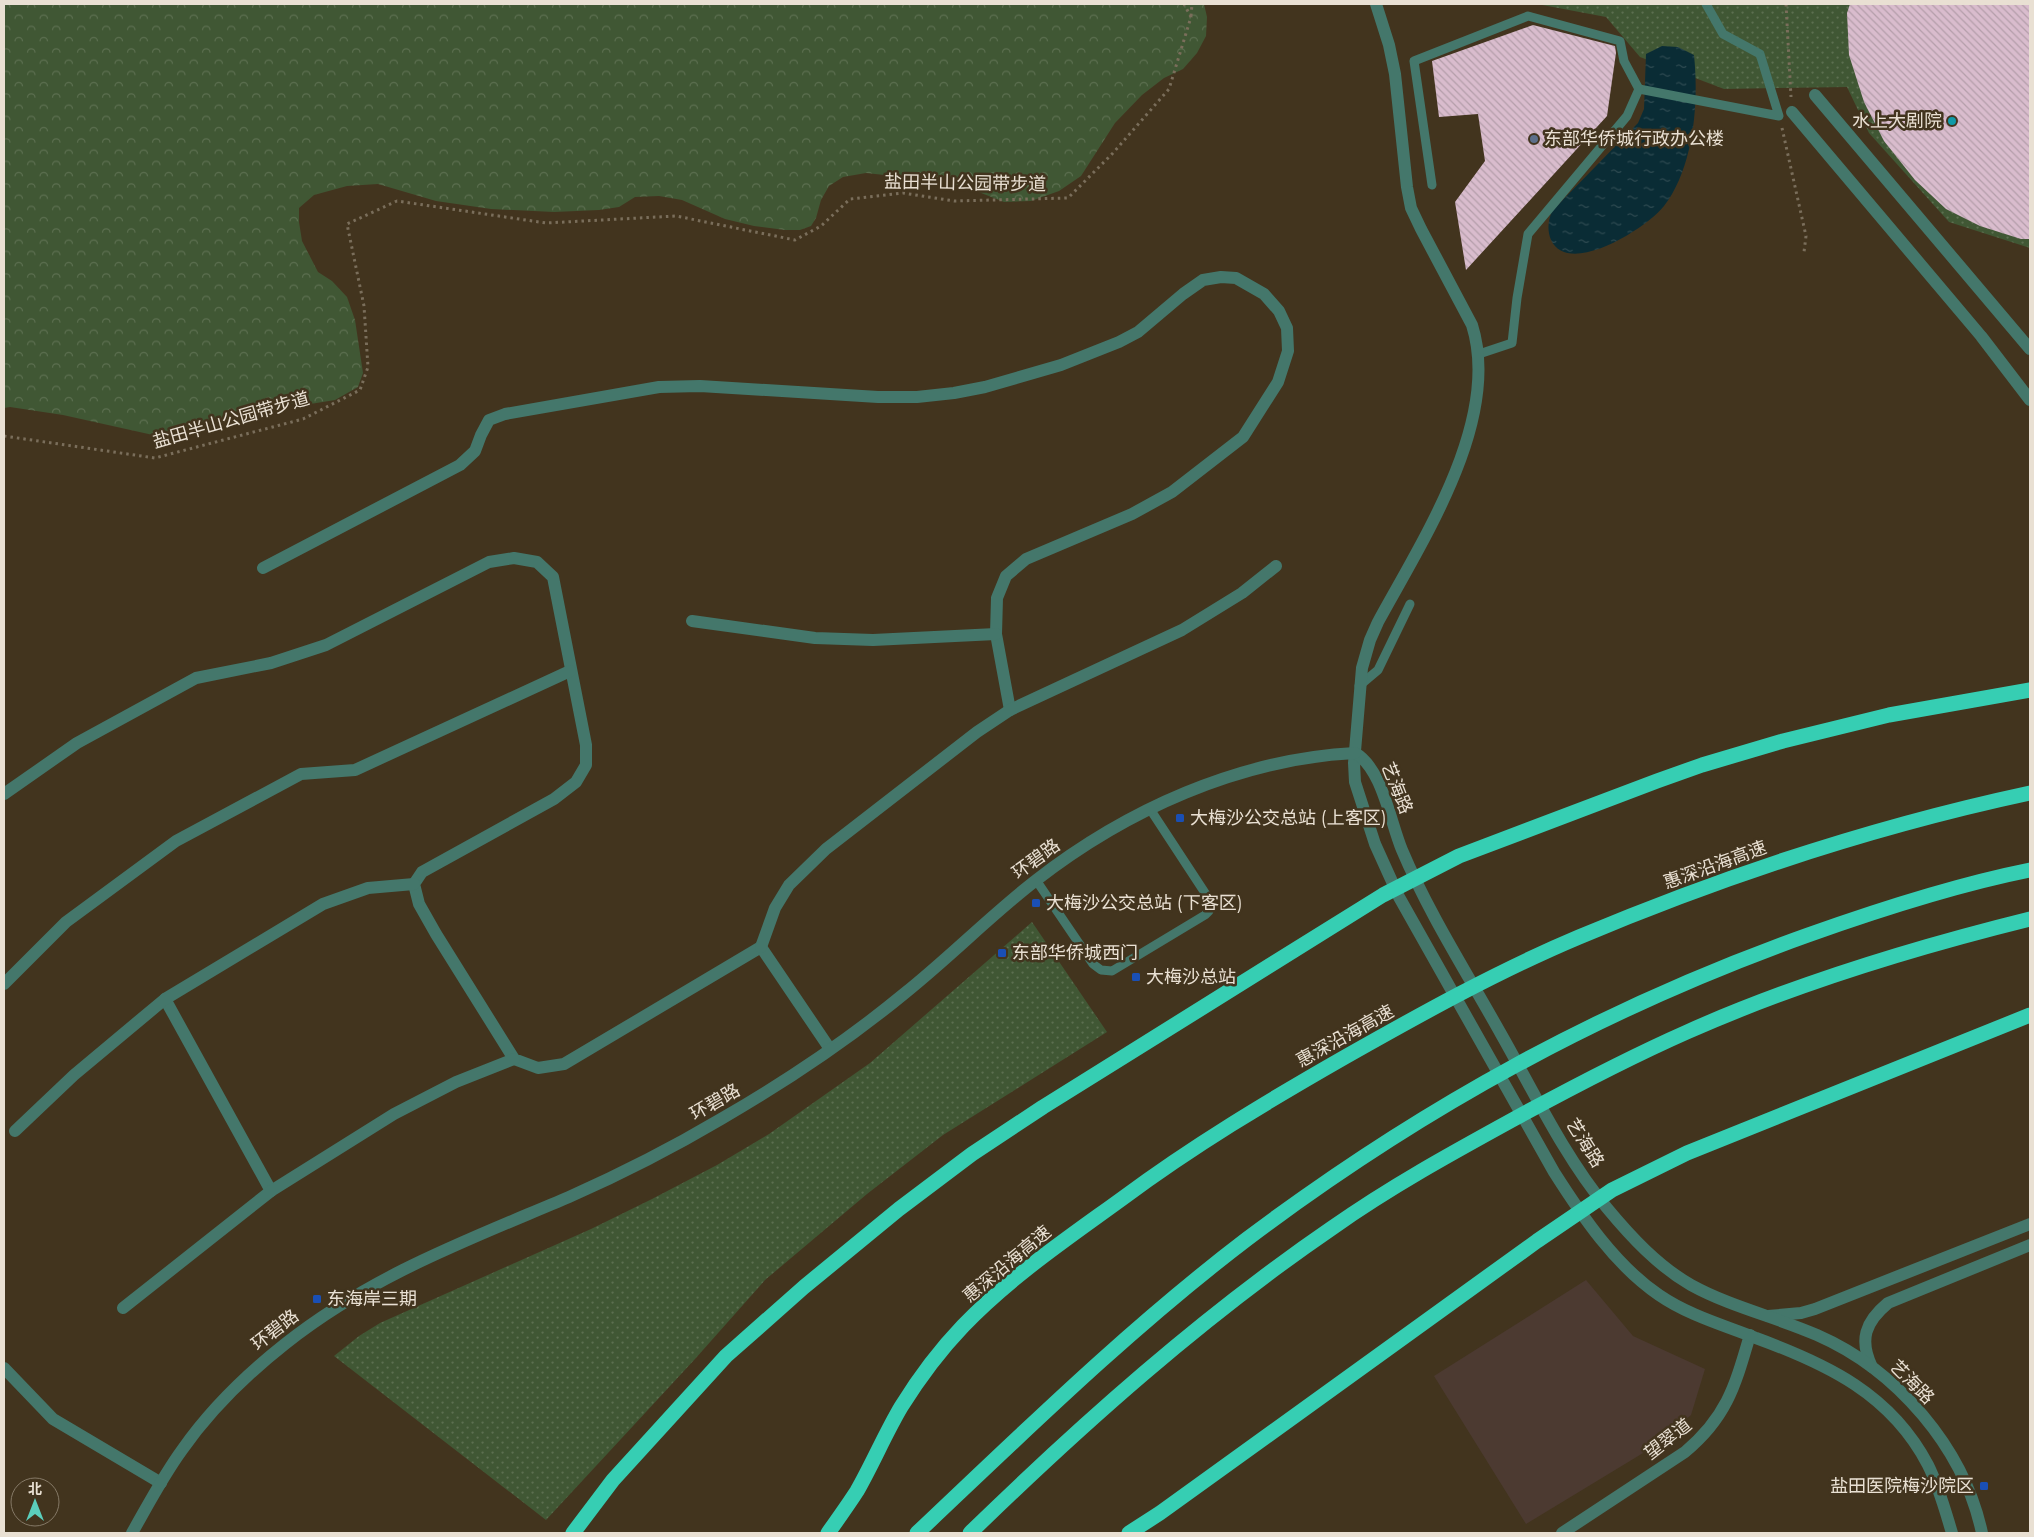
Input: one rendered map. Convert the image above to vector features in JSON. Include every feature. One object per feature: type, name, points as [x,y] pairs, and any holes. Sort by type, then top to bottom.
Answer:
[{"type":"highway","points":[[573,1533],[613,1480],[726,1356],[812,1280],[899,1209],[972,1154],[1036,1111],[1395,888],[1458,856],[1657,781],[1759,748],[1888,715],[2030,690]]},
{"type":"highway","name":"惠深沿海高速","points":[[828,1533],[857,1491],[901,1408],[928,1366],[962,1326],[992,1298],[1062,1242],[1161,1169],[1264,1103],[1482,983],[1576,938],[1709,886],[1851,838],[1984,803],[2030,793]]},
{"type":"highway","points":[[917,1533],[1039,1417],[1132,1334],[1237,1247],[1340,1171],[1437,1109],[1522,1060],[1613,1015],[1743,958],[1873,912],[2003,875],[2030,870]]},
{"type":"highway","points":[[970,1533],[1092,1420],[1239,1296],[1332,1228],[1458,1149],[1583,1082],[1649,1050],[1743,1009],[1834,975],[1932,945],[2030,919]]},
{"type":"highway","points":[[1129,1533],[1160,1513],[1599,1198],[1687,1153],[2030,1016]]},
{"type":"street","points":[[1355,753],[1359,686],[1366,652],[1378,622],[1436,515],[1459,463],[1474,413],[1478,354],[1477,339],[1472,325],[1411,208],[1395,74],[1389,45],[1376,4]]},
{"type":"street","points":[[1815,95],[2030,349]]},
{"type":"street","points":[[1786,114],[1981,336],[2030,400]]},
{"type":"street","points":[[263,568],[460,465],[475,451],[489,420],[505,414],[667,387],[700,386],[878,397],[917,397],[954,393],[985,387],[1061,365],[1119,342],[1138,332],[1183,294],[1203,280],[1221,276],[1236,278],[1264,294],[1279,311],[1287,328],[1288,350],[1278,382],[1243,437],[1172,492],[1132,514],[1026,559],[1006,576],[997,598],[996,634],[1010,710]]},
{"type":"street","points":[[4,794],[77,743],[196,678],[271,663],[326,645],[490,562],[514,558],[537,562],[553,577],[586,745],[586,765],[576,782],[554,799],[422,872],[414,884],[419,904],[514,1060]]},
{"type":"street","points":[[123,1308],[271,1192],[394,1114],[456,1082],[514,1060],[538,1068],[564,1064],[761,947],[775,908],[789,885],[826,849],[977,732],[1010,710],[1182,630],[1242,593],[1276,566]]},
{"type":"street","points":[[692,620],[815,638],[873,640],[996,634]]},
{"type":"street","points":[[4,984],[66,922],[176,841],[301,774],[355,770],[570,671]]},
{"type":"street","name":"环碧路","points":[[132,1533],[184,1447],[236,1388],[281,1347],[336,1307],[408,1266],[574,1194],[651,1158],[772,1089],[906,993],[1036,880],[1100,836],[1150,809],[1192,791],[1250,771],[1317,757],[1355,753]]},
{"type":"street","name":"艺海路","points":[[1952,1533],[1928,1464],[1906,1431],[1873,1398],[1838,1372],[1799,1353],[1698,1316],[1659,1296],[1618,1258],[1580,1211],[1554,1172],[1395,888],[1375,844],[1355,782],[1355,753],[1364,758],[1375,772],[1396,836],[1415,877],[1567,1149],[1599,1198],[1643,1247],[1677,1276],[1718,1298],[1837,1344],[1872,1367],[1904,1396],[1945,1446],[1965,1482],[1975,1507],[1982,1533]]},
{"type":"street","points":[[16,1131],[74,1075],[165,999],[323,904],[368,888],[414,884]]},
{"type":"street","points":[[761,947],[830,1049]]},
{"type":"street","points":[[165,999],[271,1192]]},
{"type":"street","points":[[1768,1316],[1801,1313],[1815,1309],[2030,1224]]},
{"type":"street","points":[[1872,1367],[1866,1355],[1865,1335],[1878,1311],[1888,1303],[2030,1245]]},
{"type":"street","name":"望翠道","points":[[1562,1533],[1685,1452],[1699,1440],[1720,1415],[1726,1404],[1737,1378],[1750,1336]]},
{"type":"street","points":[[4,1368],[53,1419],[160,1484]]},
{"type":"lane","points":[[1706,4],[1723,34],[1760,54],[1786,114]]},
{"type":"lane","points":[[1432,185],[1414,60],[1528,16],[1620,41],[1624,60],[1639,89]]},
{"type":"lane","points":[[1478,354],[1512,343],[1517,298],[1528,234],[1627,116],[1639,89]]},
{"type":"lane","points":[[1639,89],[1711,104],[1786,114]]},
{"type":"lane","points":[[1359,686],[1378,670],[1410,604]]},
{"type":"lane","points":[[1036,880],[1093,964],[1105,971],[1112,971],[1205,915],[1209,911],[1209,899],[1150,809]]},
{"type":"path","points":[[1184,4],[1190,17]]},
{"type":"path","points":[[1190,17],[1192,4]]},
{"type":"path","points":[[1786,4],[1786,114],[1806,236],[1804,252]]},
{"type":"path","name":"盐田半山公园带步道","points":[[4,436],[155,458],[304,418],[360,390],[368,367],[364,306],[347,224],[397,201],[546,223],[676,216],[795,240],[821,226],[850,199],[904,193],[954,200],[1068,198],[1113,153],[1169,89],[1190,17]]},
{"type":"shaded area","points":[[1586,1280],[1633,1336],[1705,1369],[1691,1415],[1653,1447],[1526,1524],[1434,1376]]},
{"type":"green space","points":[[4,4],[1204,4],[1207,17],[1206,36],[1197,53],[1183,69],[1164,78],[1142,95],[1115,123],[1081,176],[1059,191],[1031,201],[1004,202],[966,187],[940,181],[866,173],[843,177],[829,186],[821,200],[816,218],[811,226],[800,230],[785,230],[754,226],[725,219],[682,200],[659,196],[635,197],[619,207],[554,212],[491,209],[436,201],[378,184],[347,186],[314,195],[299,208],[302,241],[318,272],[332,281],[347,297],[355,320],[363,373],[358,387],[335,400],[304,405],[275,402],[239,410],[195,433],[162,437],[63,415],[10,407],[4,408]]},
{"type":"green space","name":"水上大剧院","points":[[1537,4],[2030,4],[2030,248],[1949,222],[1869,133],[1847,87],[1724,89],[1640,57],[1606,17]]},
{"type":"green space","points":[[1032,922],[1107,1032],[943,1135],[867,1194],[765,1280],[695,1359],[546,1520],[334,1356],[359,1336],[380,1323],[591,1229],[717,1165],[769,1134],[870,1063]]},
{"type":"water","points":[[1662,46],[1678,47],[1694,55],[1695,113],[1688,153],[1674,190],[1664,206],[1655,215],[1626,236],[1590,251],[1574,254],[1560,250],[1551,240],[1549,233],[1552,211],[1638,123],[1644,109],[1646,54]]},
{"type":"building","name":"水上大剧院","points":[[1850,4],[2030,4],[2030,239],[2021,239],[1980,226],[1946,209],[1915,180],[1884,141],[1864,102],[1849,55],[1847,13]]},
{"type":"building","name":"东部华侨城行政办公楼","points":[[1533,25],[1615,46],[1616,53],[1607,116],[1466,270],[1455,202],[1485,161],[1478,114],[1439,117],[1432,61]]},
{"type":"place","name":"水上大剧院","points":[[1952,121]]},
{"type":"place","name":"东部华侨城行政办公楼","points":[[1534,139]]},
{"type":"place","name":"大梅沙公交总站 (上客区)","points":[[1180,818]]},
{"type":"place","name":"大梅沙公交总站 (下客区)","points":[[1036,903]]},
{"type":"place","name":"东部华侨城西门","points":[[1002,953]]},
{"type":"place","name":"大梅沙总站","points":[[1136,977]]},
{"type":"place","name":"东海岸三期","points":[[317,1299]]},
{"type":"place","name":"盐田医院梅沙院区","points":[[1984,1486]]}]
